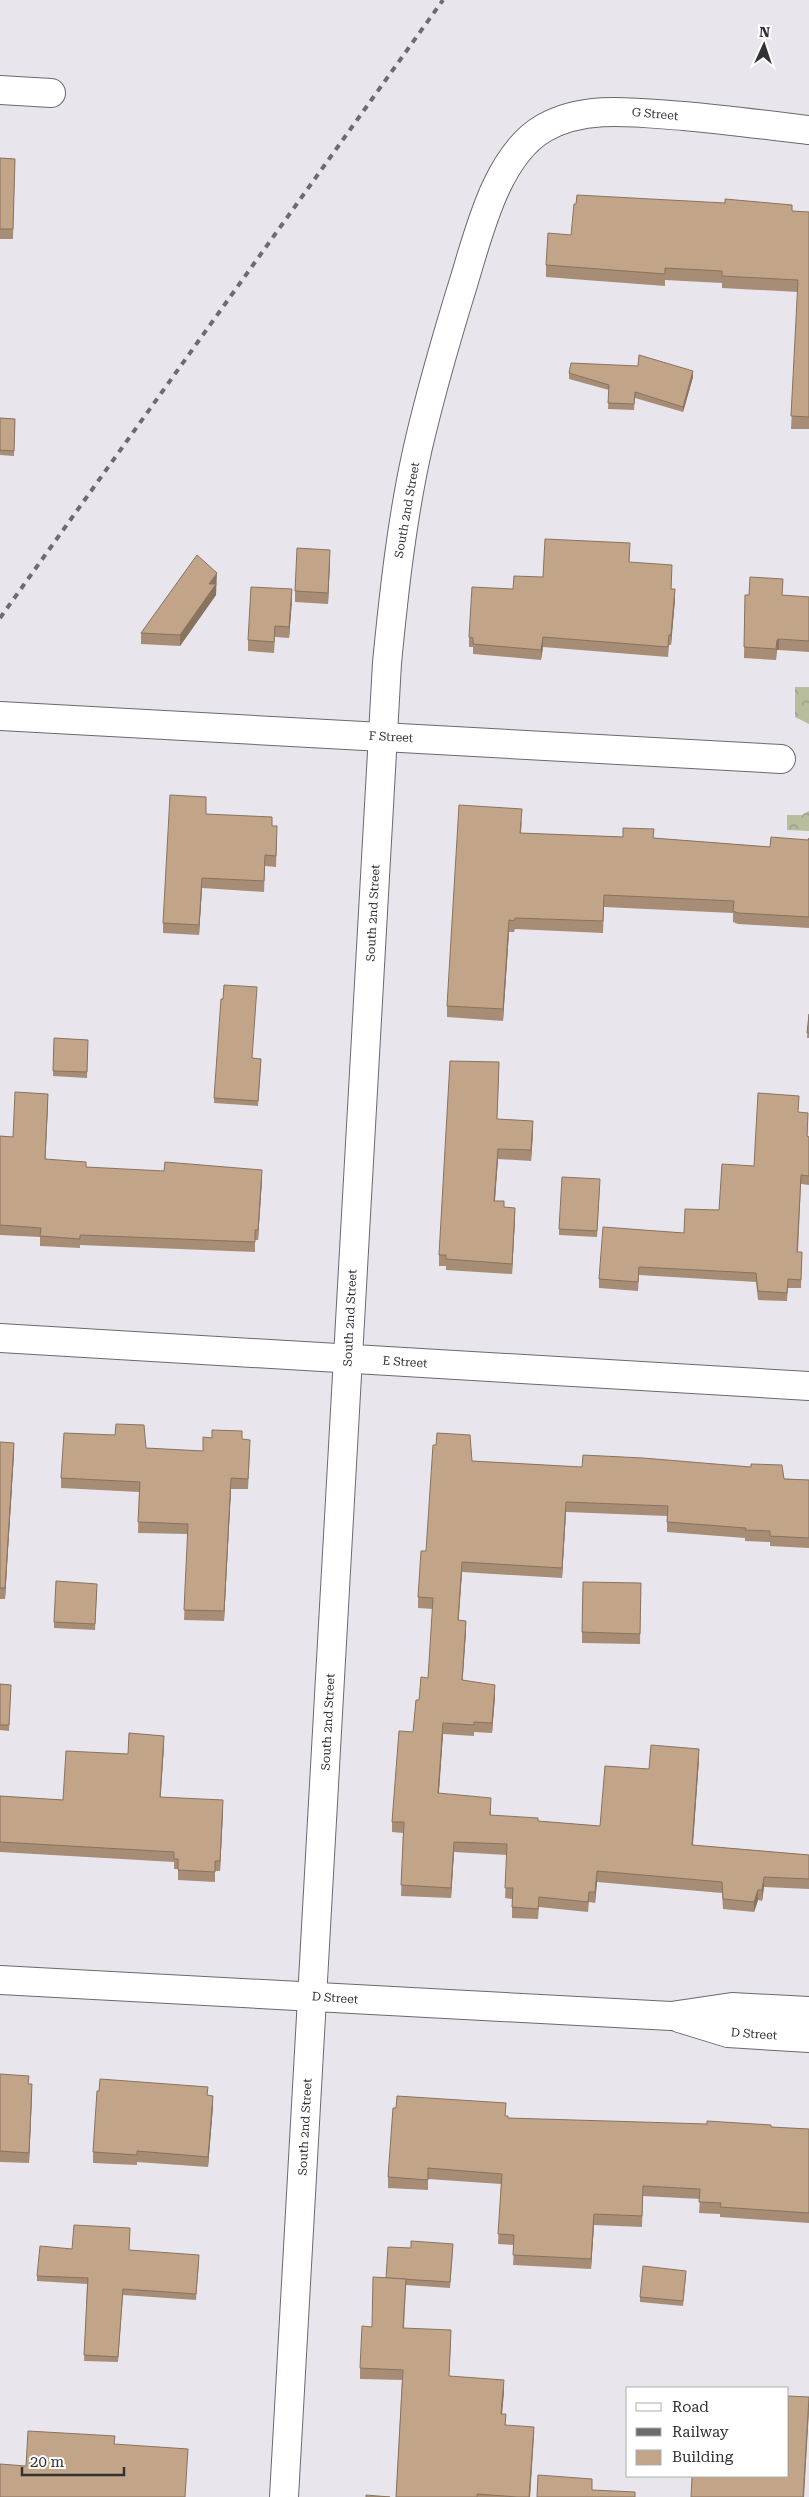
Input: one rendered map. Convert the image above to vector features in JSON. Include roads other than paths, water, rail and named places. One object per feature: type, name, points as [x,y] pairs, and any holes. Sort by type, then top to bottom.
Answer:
[{"type":"street","points":[[0,90],[51,93]]},
{"type":"street","name":"G Street","points":[[513,156],[527,140],[544,128],[568,118],[594,113],[624,111],[730,120],[809,130]]},
{"type":"street","name":"South 2nd Street","points":[[284,2497],[387,663],[394,596],[418,448],[446,340],[473,251],[490,203],[513,156]]},
{"type":"street","name":"F Street","points":[[0,716],[781,759]]},
{"type":"street","name":"E Street","points":[[0,1338],[809,1386]]},
{"type":"street","name":"D Street","points":[[0,1980],[671,2016],[732,2007],[809,2011]]},
{"type":"street","name":"D Street","points":[[671,2016],[728,2033],[809,2038]]},
{"type":"railway","points":[[0,618],[443,0]]}]
